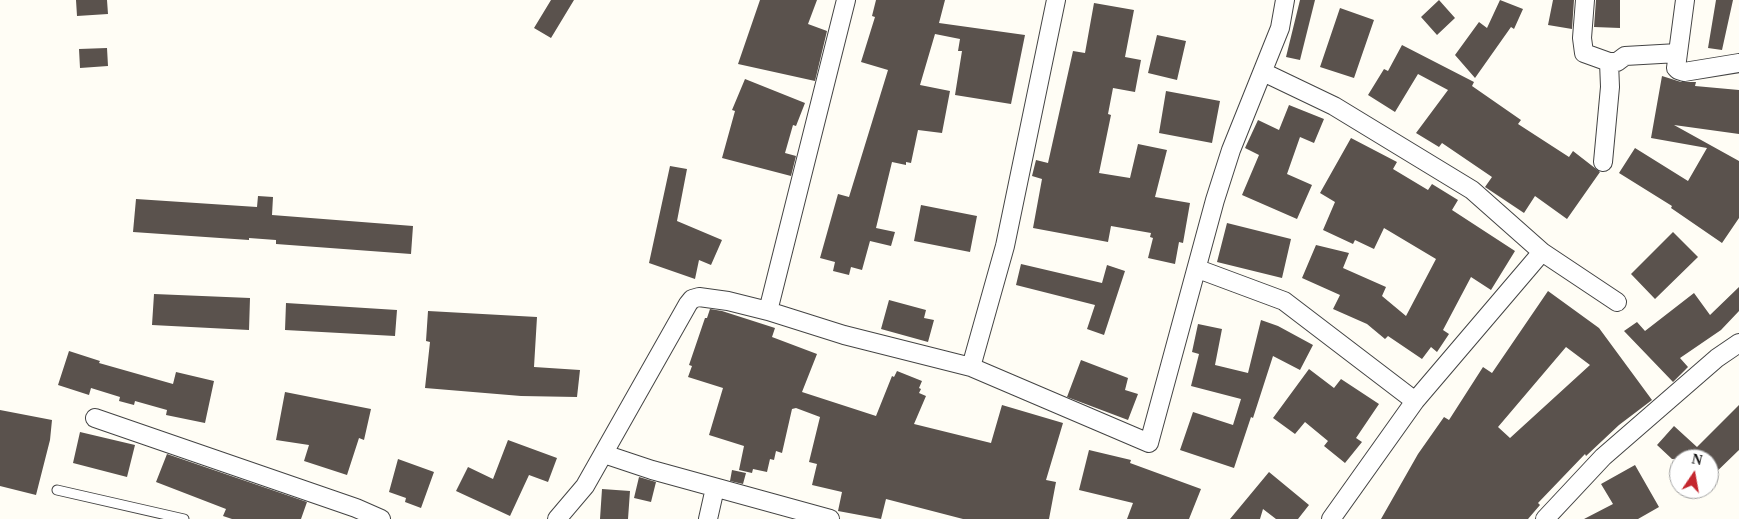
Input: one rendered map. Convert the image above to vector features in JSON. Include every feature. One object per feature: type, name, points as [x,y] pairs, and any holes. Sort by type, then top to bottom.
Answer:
[{"type":"street","points":[[768,311],[846,0]]},
{"type":"street","points":[[971,367],[1005,246],[1056,0]]},
{"type":"street","points":[[557,519],[585,486],[692,299],[699,297],[728,301],[768,311],[844,335],[971,367],[1149,443],[1198,269],[1215,200],[1231,150],[1280,28],[1285,0]]},
{"type":"street","points":[[1585,0],[1582,38],[1584,53],[1608,62],[1617,62],[1625,56],[1678,53]]},
{"type":"street","points":[[1685,0],[1676,68],[1684,72],[1739,63]]},
{"type":"street","points":[[1603,162],[1610,87],[1608,62]]},
{"type":"street","points":[[1263,72],[1334,106],[1472,190],[1542,252],[1617,302]]},
{"type":"street","points":[[1331,519],[1415,401],[1542,252]]},
{"type":"street","points":[[1198,269],[1284,301],[1415,401]]},
{"type":"street","points":[[1545,519],[1603,457],[1717,358],[1739,344]]},
{"type":"street","points":[[95,418],[356,508],[381,519]]},
{"type":"street","points":[[604,454],[715,488],[830,519]]},
{"type":"street","points":[[708,519],[715,488]]},
{"type":"lane","points":[[57,490],[184,519]]},
{"type":"building","points":[[76,0],[107,0],[108,14],[77,16]]},
{"type":"building","points":[[551,0],[574,0],[551,38],[534,28]]},
{"type":"building","points":[[760,0],[817,0],[808,24],[827,31],[815,81],[738,64]]},
{"type":"building","points":[[876,0],[945,0],[939,23],[1025,35],[1011,104],[955,95],[962,51],[958,51],[960,39],[935,34],[920,85],[950,91],[942,133],[918,130],[911,163],[906,162],[906,165],[892,162],[876,228],[895,232],[891,246],[870,241],[862,270],[851,267],[849,275],[833,271],[835,262],[820,258],[838,194],[849,197],[888,70],[861,62],[875,17],[872,16]]},
{"type":"building","points":[[1300,0],[1315,0],[1300,60],[1286,57]]},
{"type":"building","points":[[1439,0],[1455,18],[1437,35],[1421,17]]},
{"type":"building","points":[[1500,0],[1523,9],[1514,29],[1511,27],[1475,78],[1455,55],[1479,22],[1487,28]]},
{"type":"building","points":[[1553,0],[1574,0],[1572,29],[1548,25]]},
{"type":"building","points":[[1596,0],[1620,0],[1620,28],[1594,27]]},
{"type":"building","points":[[1716,0],[1733,0],[1722,50],[1708,48]]},
{"type":"building","points":[[1094,3],[1134,10],[1125,57],[1141,60],[1135,92],[1113,88],[1108,114],[1111,115],[1099,173],[1130,178],[1138,144],[1167,150],[1155,197],[1190,203],[1183,243],[1179,242],[1175,264],[1148,258],[1153,238],[1150,237],[1151,233],[1111,226],[1108,242],[1033,228],[1042,179],[1032,176],[1036,160],[1048,163],[1073,51],[1085,53]]},
{"type":"building","points":[[1340,8],[1374,20],[1354,78],[1320,67]]},
{"type":"building","points":[[1157,35],[1186,41],[1177,80],[1148,73]]},
{"type":"building","points":[[1402,45],[1474,82],[1472,86],[1521,120],[1518,124],[1569,157],[1573,151],[1600,172],[1567,219],[1535,196],[1524,213],[1485,187],[1492,177],[1442,143],[1439,147],[1416,133],[1448,90],[1418,74],[1395,112],[1368,95],[1384,69],[1388,71]]},
{"type":"building","points":[[107,48],[108,66],[80,68],[79,49]]},
{"type":"building","points":[[1662,76],[1681,82],[1696,82],[1695,86],[1739,90],[1739,134],[1674,125],[1739,161],[1739,218],[1722,243],[1671,208],[1672,206],[1619,173],[1635,148],[1688,181],[1707,148],[1651,138]]},
{"type":"building","points":[[745,79],[805,103],[796,126],[793,125],[785,153],[796,156],[791,176],[722,158],[735,111],[732,110]]},
{"type":"building","points":[[1166,91],[1220,101],[1212,143],[1159,133]]},
{"type":"building","points":[[1289,105],[1324,119],[1314,143],[1300,137],[1287,174],[1312,185],[1297,219],[1242,195],[1259,155],[1245,148],[1258,120],[1279,130]]},
{"type":"building","points":[[1351,138],[1397,162],[1393,169],[1428,190],[1432,184],[1458,200],[1452,210],[1515,251],[1491,290],[1471,277],[1443,330],[1449,334],[1437,352],[1431,347],[1422,359],[1388,336],[1385,339],[1367,324],[1333,309],[1340,295],[1302,278],[1316,245],[1349,253],[1343,268],[1386,287],[1382,296],[1406,316],[1436,259],[1384,228],[1374,249],[1355,240],[1353,244],[1323,230],[1335,202],[1320,193]]},
{"type":"building","points":[[670,166],[687,169],[677,221],[722,240],[711,265],[699,260],[695,279],[649,263]]},
{"type":"building","points":[[258,196],[273,197],[272,215],[413,226],[411,254],[276,244],[276,240],[249,238],[249,240],[133,232],[136,199],[257,207]]},
{"type":"building","points":[[921,205],[977,216],[970,252],[914,241]]},
{"type":"building","points":[[1227,223],[1291,239],[1282,278],[1217,262]]},
{"type":"building","points":[[1673,232],[1698,257],[1655,299],[1631,274]]},
{"type":"building","points":[[1021,264],[1102,283],[1107,265],[1125,271],[1104,335],[1087,329],[1095,305],[1016,285]]},
{"type":"building","points":[[1739,287],[1739,311],[1721,330],[1680,358],[1688,367],[1673,382],[1624,331],[1637,322],[1645,331],[1694,293],[1710,315]]},
{"type":"building","points":[[1548,291],[1599,328],[1652,400],[1619,425],[1586,456],[1585,454],[1538,503],[1540,505],[1528,519],[1381,519],[1418,454],[1444,417],[1449,420],[1483,367],[1492,373]],"holes":[[[1566,347],[1590,365],[1510,438],[1498,427]]]},
{"type":"building","points":[[154,294],[250,298],[249,330],[152,325]]},
{"type":"building","points":[[889,300],[926,310],[924,318],[934,320],[928,342],[881,329]]},
{"type":"building","points":[[286,303],[397,310],[395,336],[285,330]]},
{"type":"building","points":[[710,309],[775,328],[772,337],[817,354],[802,392],[876,416],[892,376],[894,377],[897,371],[922,381],[919,393],[926,396],[914,424],[991,443],[1002,405],[1063,423],[1046,480],[1056,482],[1049,519],[963,519],[886,499],[881,519],[838,511],[842,492],[812,485],[817,464],[809,462],[820,417],[796,408],[792,409],[782,453],[776,451],[774,460],[770,459],[767,472],[753,469],[752,473],[739,470],[744,446],[709,435],[723,388],[688,377],[692,366],[689,365],[705,318],[707,318]]},
{"type":"building","points":[[428,311],[537,317],[534,367],[580,370],[577,397],[521,396],[425,388],[430,342],[426,341]]},
{"type":"building","points":[[1261,320],[1278,326],[1313,345],[1300,370],[1273,356],[1253,418],[1251,417],[1234,468],[1180,450],[1193,412],[1233,425],[1241,399],[1191,386],[1199,354],[1192,352],[1198,324],[1222,329],[1215,365],[1248,373]]},
{"type":"building","points":[[69,351],[100,361],[99,363],[173,384],[176,372],[214,381],[205,423],[166,415],[167,410],[135,401],[134,405],[119,401],[120,397],[91,388],[89,395],[58,385]]},
{"type":"building","points":[[1081,360],[1128,378],[1125,390],[1138,394],[1128,420],[1067,397]]},
{"type":"building","points":[[1309,369],[1334,388],[1341,379],[1379,404],[1356,438],[1362,442],[1345,463],[1324,446],[1328,441],[1305,422],[1295,434],[1273,418]]},
{"type":"building","points":[[285,392],[371,409],[364,440],[359,438],[347,475],[304,461],[309,445],[276,440]]},
{"type":"building","points":[[1739,405],[1739,450],[1719,469],[1719,449],[1669,449],[1669,456],[1657,445],[1674,426],[1697,447]]},
{"type":"building","points":[[0,410],[52,420],[50,440],[36,495],[0,486]]},
{"type":"building","points":[[80,432],[135,445],[127,477],[73,463]]},
{"type":"building","points":[[508,440],[557,458],[548,482],[529,475],[510,516],[456,491],[468,467],[493,479]]},
{"type":"building","points":[[1089,450],[1131,460],[1130,463],[1201,489],[1189,519],[1127,519],[1133,503],[1079,490]]},
{"type":"building","points":[[167,454],[307,502],[301,519],[232,519],[223,516],[226,509],[156,482]]},
{"type":"building","points":[[398,459],[434,472],[421,508],[405,502],[406,498],[389,492]]},
{"type":"building","points":[[1635,465],[1659,507],[1638,519],[1584,519],[1613,504],[1601,484]]},
{"type":"building","points":[[732,470],[746,473],[743,484],[730,481]]},
{"type":"building","points":[[1269,472],[1309,505],[1298,519],[1276,519],[1263,509],[1260,519],[1230,519]]},
{"type":"building","points":[[639,477],[656,482],[651,502],[634,498]]},
{"type":"building","points":[[602,489],[630,491],[628,519],[600,519]]}]
